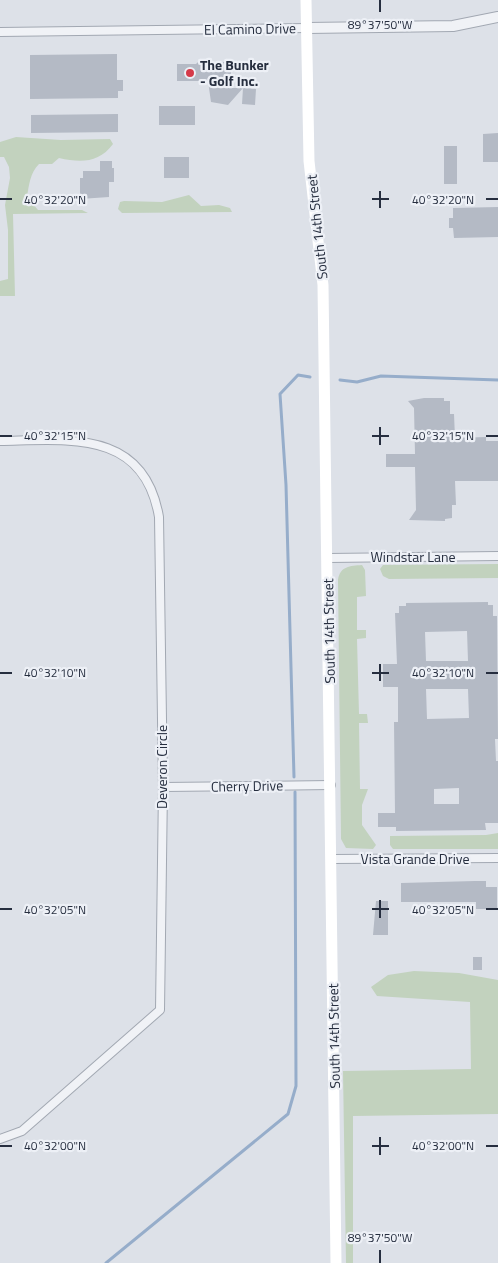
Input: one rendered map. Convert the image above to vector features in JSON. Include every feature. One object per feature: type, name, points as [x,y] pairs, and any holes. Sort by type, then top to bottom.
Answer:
[{"type":"main road","name":"South 14th Street","points":[[306,0],[309,161],[323,285],[336,1263]]},
{"type":"street","name":"El Camino Drive","points":[[0,32],[453,26],[498,17]]},
{"type":"street","name":"Deveron Circle","points":[[0,440],[91,442],[114,449],[131,460],[146,480],[156,501],[159,517],[163,788],[160,1010],[22,1131],[0,1139]]},
{"type":"street","name":"Windstar Lane","points":[[328,558],[498,556]]},
{"type":"street","name":"Cherry Drive","points":[[163,788],[331,785]]},
{"type":"street","name":"Vista Grande Drive","points":[[332,859],[498,858]]},
{"type":"green space","points":[[16,137],[61,140],[110,139],[113,144],[96,158],[75,161],[59,158],[52,164],[39,164],[36,168],[30,179],[27,197],[38,210],[82,210],[88,213],[13,214],[15,296],[0,296],[0,281],[8,279],[8,230],[5,205],[10,178],[9,167],[4,157],[0,157],[0,142]]},
{"type":"green space","points":[[189,195],[201,206],[219,205],[230,208],[232,212],[122,213],[118,209],[120,202],[124,201],[162,202]]},
{"type":"green space","points":[[498,564],[498,578],[389,579],[383,576],[380,569],[383,565]]},
{"type":"green space","points":[[362,565],[365,570],[366,596],[357,597],[357,630],[366,630],[366,638],[357,639],[359,714],[367,714],[368,723],[359,723],[360,789],[368,789],[362,805],[362,825],[376,845],[373,849],[346,848],[341,839],[338,580],[343,569]]},
{"type":"green space","points":[[498,833],[498,849],[393,849],[390,845],[390,836],[486,835]]},
{"type":"green space","points":[[414,971],[459,973],[498,980],[498,1114],[353,1116],[353,1263],[346,1263],[343,1071],[471,1069],[470,1002],[377,996],[371,987],[388,975]]},
{"type":"building","points":[[117,54],[117,80],[123,80],[123,91],[118,91],[118,98],[30,99],[30,55]]},
{"type":"building","points":[[198,62],[228,62],[231,65],[231,88],[243,88],[228,105],[211,102],[208,81],[177,81],[177,64],[196,64]]},
{"type":"building","points":[[243,88],[256,89],[255,105],[242,104]]},
{"type":"building","points":[[159,106],[195,106],[195,125],[159,125]]},
{"type":"building","points":[[118,114],[118,132],[31,133],[31,115]]},
{"type":"building","points":[[498,133],[498,162],[483,162],[483,134]]},
{"type":"building","points":[[444,146],[457,146],[457,184],[444,184]]},
{"type":"building","points":[[164,157],[189,157],[189,178],[164,178]]},
{"type":"building","points":[[100,161],[112,161],[112,168],[114,168],[114,182],[109,182],[109,197],[80,199],[80,178],[83,178],[83,171],[100,171]]},
{"type":"building","points":[[498,207],[498,237],[454,238],[453,228],[449,228],[449,218],[453,218],[453,208]]},
{"type":"building","points":[[424,398],[444,398],[444,401],[450,401],[450,414],[454,414],[455,438],[486,437],[486,441],[498,441],[498,481],[455,481],[456,505],[452,505],[452,518],[445,519],[445,521],[409,520],[416,510],[415,467],[386,467],[386,454],[415,454],[414,408],[408,401]]},
{"type":"building","points":[[488,602],[488,605],[493,605],[493,616],[497,616],[498,739],[495,739],[496,761],[498,761],[498,823],[485,823],[486,830],[396,831],[396,827],[378,827],[378,813],[395,813],[394,722],[398,722],[398,687],[383,687],[383,664],[397,664],[395,613],[399,613],[399,606],[406,606],[406,603]],"holes":[[[467,631],[468,661],[426,661],[425,632]],[[426,689],[468,689],[469,718],[427,719]],[[459,788],[459,804],[434,804],[434,789]]]},
{"type":"building","points":[[486,881],[486,887],[497,887],[497,909],[476,909],[476,902],[401,902],[401,883]]},
{"type":"building","points":[[376,901],[388,901],[388,935],[373,935]]},
{"type":"building","points":[[473,957],[482,957],[482,970],[473,970]]},
{"type":"waterway","points":[[294,777],[286,485],[280,394],[298,375],[310,377]]},
{"type":"waterway","points":[[340,380],[357,382],[381,376],[498,380]]},
{"type":"waterway","points":[[106,1263],[288,1114],[296,1086],[295,792]]},
{"type":"place","name":"The Bunker - Golf Inc.","points":[[190,73]]}]
